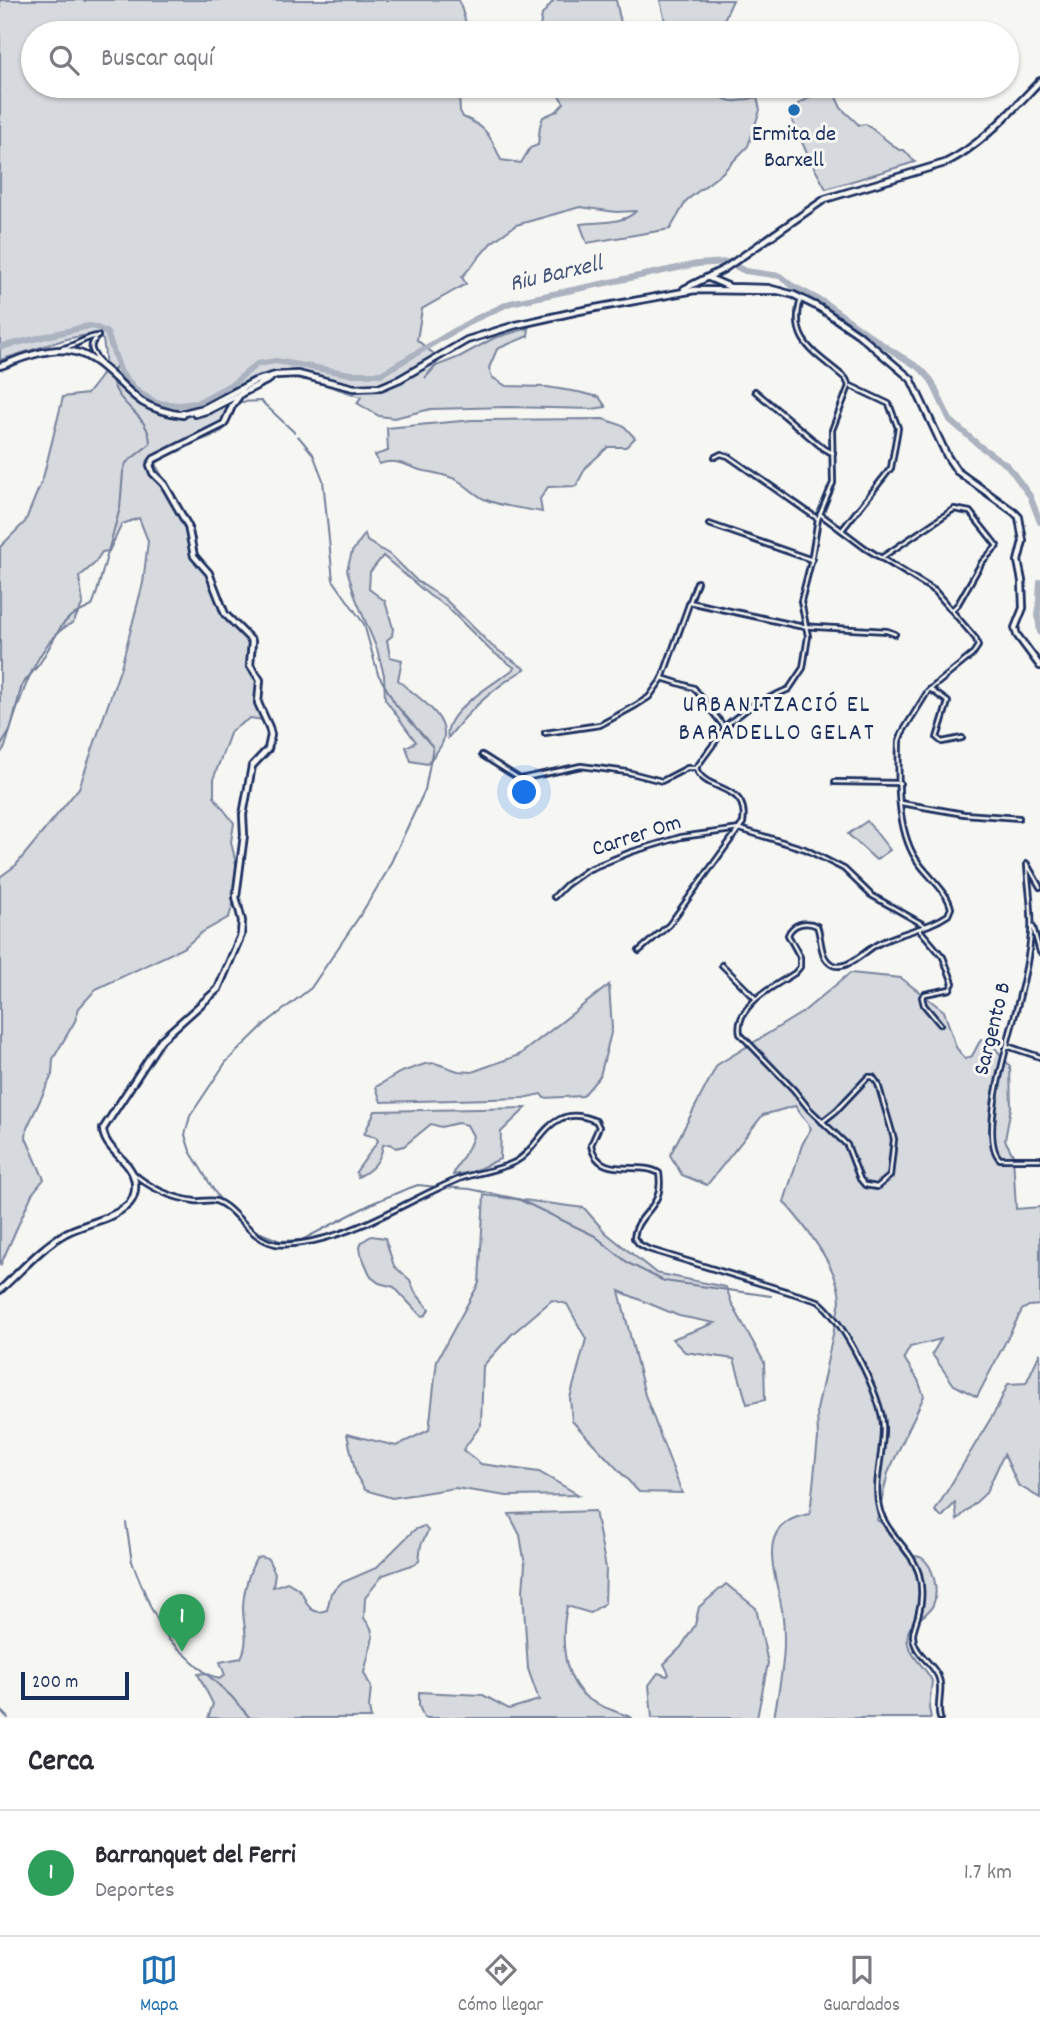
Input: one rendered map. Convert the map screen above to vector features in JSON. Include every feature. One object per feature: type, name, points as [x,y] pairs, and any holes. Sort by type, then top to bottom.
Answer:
[{"type":"street","points":[[667,295],[709,278],[806,211],[831,197],[957,157],[993,129],[1040,81]]},
{"type":"street","points":[[724,269],[722,279],[727,286]]},
{"type":"street","points":[[709,278],[727,286],[765,288],[801,298],[858,334],[911,379],[947,456],[957,471],[1018,517],[1023,541],[1018,561],[1023,608],[1014,628],[1040,666]]},
{"type":"street","points":[[709,278],[711,287],[721,292]]},
{"type":"street","points":[[180,414],[211,405],[269,379],[302,376],[354,388],[381,387],[408,376],[455,346],[485,334],[544,318],[698,290],[781,291]]},
{"type":"street","points":[[801,298],[796,322],[800,336],[846,379],[849,386],[889,404],[898,432],[891,468],[842,530]]},
{"type":"street","points":[[0,366],[71,347],[89,337],[99,336],[92,344]]},
{"type":"street","points":[[89,337],[92,352],[102,366]]},
{"type":"street","points":[[54,351],[78,352],[102,366],[142,402],[158,410],[180,414],[203,412],[228,404],[240,391]]},
{"type":"street","points":[[696,768],[724,728],[745,710],[780,695],[797,680],[807,651],[801,601],[819,517],[833,483],[832,430],[849,386]]},
{"type":"street","points":[[755,391],[824,449],[833,453]]},
{"type":"street","points":[[211,405],[228,404]]},
{"type":"street","points":[[228,404],[229,414],[219,428],[154,459],[150,465],[188,526],[194,556],[209,573],[225,614],[252,641],[250,665],[260,680],[258,703],[270,727],[268,749],[252,766],[243,815],[244,835],[236,897],[242,921],[241,935],[218,989],[161,1040],[103,1129],[104,1137],[133,1173],[160,1192],[196,1201],[215,1201],[226,1207],[256,1235],[276,1244],[300,1244],[349,1232],[462,1178],[490,1172],[516,1161],[531,1151],[550,1125],[558,1119],[576,1115],[596,1121],[599,1127],[591,1145],[598,1159],[617,1168],[653,1169],[659,1173],[657,1200],[635,1231],[634,1238],[639,1244],[648,1250],[818,1301],[851,1342],[879,1405],[884,1423],[878,1503],[883,1517],[906,1549],[919,1576],[922,1596],[914,1628],[914,1641],[916,1648],[938,1676],[940,1718]]},
{"type":"street","points":[[715,457],[721,454],[728,456],[929,587],[952,610],[976,639],[978,646],[976,652],[930,689],[900,737],[902,827],[912,852],[950,904],[948,915],[919,929],[881,942],[846,965],[836,966],[825,958],[817,926],[808,923],[797,925],[788,935],[800,957],[800,967],[756,999],[741,1017],[740,1034],[822,1122],[847,1145],[860,1180],[865,1185],[877,1187],[890,1176],[894,1139],[878,1084],[873,1077],[868,1076],[836,1111],[822,1122]]},
{"type":"street","points":[[881,558],[951,511],[957,509],[970,512],[997,546],[982,562],[952,610]]},
{"type":"street","points":[[709,524],[811,560]]},
{"type":"street","points":[[545,733],[594,727],[645,700],[662,678],[696,582]]},
{"type":"street","points":[[689,602],[806,626],[895,634]]},
{"type":"street","points":[[662,678],[694,688],[724,728]]},
{"type":"street","points":[[930,689],[948,702],[937,738],[942,742],[962,738]]},
{"type":"street","points":[[482,755],[520,779],[581,766],[627,772],[660,781],[687,768],[696,768]]},
{"type":"street","points":[[639,951],[669,925],[740,829],[745,814],[740,799],[700,775],[696,768]]},
{"type":"street","points":[[835,782],[900,783]]},
{"type":"street","points":[[901,803],[964,814],[1018,818]]},
{"type":"street","points":[[740,829],[804,849],[844,869],[871,895],[926,926]]},
{"type":"street","name":"Carrer Om","points":[[554,897],[587,870],[631,852],[681,837],[740,829]]},
{"type":"street","name":"Sargento B","points":[[1040,887],[1027,863],[1031,924],[1019,1000],[995,1093],[993,1151],[997,1157],[1004,1160],[1040,1159]]},
{"type":"street","points":[[1031,924],[1040,952]]},
{"type":"street","points":[[919,929],[943,957],[953,983],[950,989],[926,994],[922,998],[924,1005],[940,1024]]},
{"type":"street","points":[[722,965],[756,999]]},
{"type":"street","points":[[1007,1046],[1040,1057]]},
{"type":"street","points":[[0,1290],[51,1243],[67,1233],[124,1209],[134,1195],[136,1186],[133,1173]]},
{"type":"shaded area","points":[[0,0],[459,0],[465,21],[21,21],[21,98],[459,98],[463,117],[488,134],[501,160],[521,163],[530,148],[538,145],[543,117],[557,111],[564,103],[560,98],[724,98],[731,101],[757,98],[760,110],[748,146],[722,173],[687,200],[670,229],[587,243],[580,224],[618,220],[636,211],[616,212],[580,207],[516,225],[491,243],[462,277],[466,284],[422,309],[417,340],[440,359],[425,378],[436,366],[494,338],[529,328],[528,336],[497,349],[489,368],[492,377],[506,386],[547,387],[599,397],[606,407],[431,409],[394,418],[379,416],[357,403],[361,397],[317,382],[270,379],[256,384],[244,394],[222,431],[183,447],[155,464],[185,514],[195,539],[195,550],[209,570],[226,609],[233,621],[250,634],[256,648],[253,662],[262,687],[261,701],[270,721],[250,718],[231,731],[214,777],[214,797],[234,823],[231,842],[240,881],[229,917],[201,933],[185,947],[96,989],[79,1008],[75,1021],[53,1059],[52,1075],[27,1128],[26,1138],[44,1179],[32,1194],[0,1266],[0,877],[16,865],[79,788],[121,667],[143,583],[148,541],[139,518],[122,524],[109,551],[102,552],[94,564],[79,577],[83,603],[73,623],[48,643],[38,659],[0,754],[0,547],[25,522],[43,478],[63,397],[87,394],[102,375],[105,358],[103,340],[95,334],[70,338],[0,360]]},
{"type":"shaded area","points":[[554,0],[616,0],[620,21],[541,21],[542,15]]},
{"type":"shaded area","points":[[660,0],[733,0],[723,21],[665,21]]},
{"type":"shaded area","points":[[809,98],[836,98],[841,108],[859,125],[866,124],[899,150],[904,150],[915,162],[826,189],[790,115],[800,109],[798,104]]},
{"type":"shaded area","points":[[603,419],[624,426],[635,438],[626,447],[608,447],[586,467],[576,486],[548,487],[540,499],[542,512],[491,502],[448,476],[395,462],[379,464],[375,455],[388,451],[387,428],[472,420]]},
{"type":"shaded area","points":[[365,534],[367,541],[392,556],[417,581],[445,599],[492,646],[525,669],[483,699],[448,738],[448,728],[462,708],[515,668],[490,650],[446,606],[430,596],[383,556],[370,572],[369,589],[385,601],[393,628],[392,636],[387,640],[390,657],[402,660],[398,680],[429,706],[444,732],[442,744],[427,764],[411,761],[406,747],[416,742],[385,699],[384,675],[377,649],[347,570],[352,552]]},
{"type":"shaded area","points":[[867,821],[890,850],[876,860],[848,834]]},
{"type":"shaded area","points":[[850,973],[901,978],[944,1011],[956,1047],[965,1059],[972,1056],[981,1039],[992,1044],[1010,1066],[1011,1107],[1005,1140],[1013,1155],[1016,1209],[1040,1207],[1040,1305],[1022,1310],[977,1397],[954,1385],[932,1354],[941,1339],[910,1347],[904,1358],[918,1380],[924,1396],[888,1473],[877,1520],[883,1524],[906,1556],[919,1556],[926,1562],[934,1580],[933,1605],[912,1626],[907,1636],[912,1654],[932,1681],[929,1708],[931,1718],[774,1718],[782,1671],[784,1635],[783,1614],[773,1566],[774,1539],[780,1528],[792,1519],[810,1514],[818,1438],[817,1410],[840,1301],[828,1262],[811,1235],[784,1202],[802,1145],[811,1128],[795,1106],[763,1115],[707,1185],[682,1175],[670,1155],[717,1065],[803,1012]]},
{"type":"shaded area","points":[[609,985],[612,1029],[600,1076],[583,1096],[544,1098],[541,1094],[523,1098],[381,1102],[376,1087],[399,1073],[425,1064],[435,1063],[458,1071],[472,1072],[519,1055]]},
{"type":"shaded area","points":[[526,1108],[501,1132],[500,1159],[472,1172],[453,1175],[473,1136],[467,1125],[458,1123],[441,1127],[431,1124],[404,1146],[396,1148],[390,1144],[383,1145],[372,1168],[358,1177],[356,1172],[378,1141],[376,1137],[364,1134],[375,1111]]},
{"type":"shaded area","points":[[484,1195],[584,1208],[606,1233],[656,1273],[726,1287],[732,1304],[764,1362],[765,1400],[747,1404],[734,1359],[685,1352],[672,1339],[715,1323],[679,1316],[619,1291],[645,1395],[682,1493],[639,1492],[572,1421],[570,1398],[586,1339],[567,1304],[552,1300],[512,1334],[483,1366],[481,1425],[463,1450],[481,1464],[539,1472],[579,1495],[507,1496],[455,1488],[392,1498],[365,1490],[356,1475],[347,1434],[396,1446],[429,1430],[437,1360],[479,1283]]},
{"type":"shaded area","points":[[371,1236],[385,1238],[394,1266],[410,1280],[415,1292],[429,1309],[426,1315],[421,1316],[394,1287],[379,1283],[371,1277],[360,1247],[362,1242]]},
{"type":"shaded area","points":[[1040,1353],[1040,1498],[1018,1485],[1004,1454],[986,1493],[957,1520],[955,1503],[942,1517],[935,1511],[997,1408],[1008,1384],[1026,1383]]},
{"type":"shaded area","points":[[595,1511],[606,1568],[605,1603],[590,1613],[567,1606],[565,1655],[572,1679],[587,1698],[632,1718],[424,1718],[419,1706],[419,1692],[483,1695],[509,1709],[539,1700],[528,1669],[523,1591],[525,1565],[520,1535],[509,1514]]},
{"type":"shaded area","points":[[424,1526],[428,1531],[421,1545],[419,1560],[415,1564],[383,1575],[365,1598],[364,1618],[373,1637],[364,1673],[371,1687],[371,1718],[208,1718],[213,1704],[198,1674],[206,1673],[219,1679],[225,1675],[220,1662],[241,1658],[246,1639],[244,1596],[256,1559],[268,1559],[275,1573],[273,1587],[287,1582],[301,1591],[310,1608],[317,1612],[327,1610],[331,1593],[341,1583],[376,1568],[414,1530]]},
{"type":"shaded area","points":[[726,1584],[756,1608],[768,1663],[757,1718],[652,1718],[649,1685],[658,1673],[667,1676],[669,1674],[664,1664],[681,1647],[695,1625],[699,1607]]},
{"type":"waterway","name":"Riu Barxell","points":[[0,347],[89,326],[95,327],[107,333],[121,373],[138,392],[157,403],[197,403],[234,383],[257,364],[276,361],[350,374],[381,374],[473,320],[510,303],[697,264],[727,262],[745,271],[780,276],[825,303],[921,369],[931,380],[950,420],[1008,466],[1030,496],[1040,522]]},
{"type":"waterway","points":[[113,372],[117,364]]},
{"type":"waterway","points":[[0,747],[10,731],[22,685],[40,663],[62,625],[71,616],[92,606],[120,508],[126,463],[150,444],[145,425],[120,397],[112,379]]},
{"type":"waterway","name":"Riu Barxell","points":[[225,388],[230,393]]},
{"type":"waterway","points":[[238,399],[240,402],[261,401],[294,432]]},
{"type":"waterway","points":[[298,436],[313,454],[323,480],[333,580],[364,624],[378,674],[396,705],[433,747],[425,790],[386,873],[361,914],[311,988],[265,1024],[226,1062],[190,1116],[185,1135],[190,1151],[218,1197],[256,1231],[280,1241],[302,1240],[373,1203],[418,1185],[437,1187]]},
{"type":"waterway","name":"Riu Barxell","points":[[1040,582],[1040,633]]},
{"type":"waterway","points":[[443,1187],[470,1189],[518,1199],[595,1236],[628,1263],[664,1281],[771,1296]]},
{"type":"waterway","points":[[126,1523],[132,1562],[151,1608],[169,1640],[231,1696],[250,1718]]},
{"type":"waterway","points":[[1,1711],[8,1718]]},
{"type":"place","name":"Ermita de Barxell","points":[[794,110]]},
{"type":"place","name":"Barranquet del Ferri","points":[[182,1652]]},
{"type":"district","name":"URBANITZACIÓ EL BARADELLO GELAT","points":[[777,720]]}]
